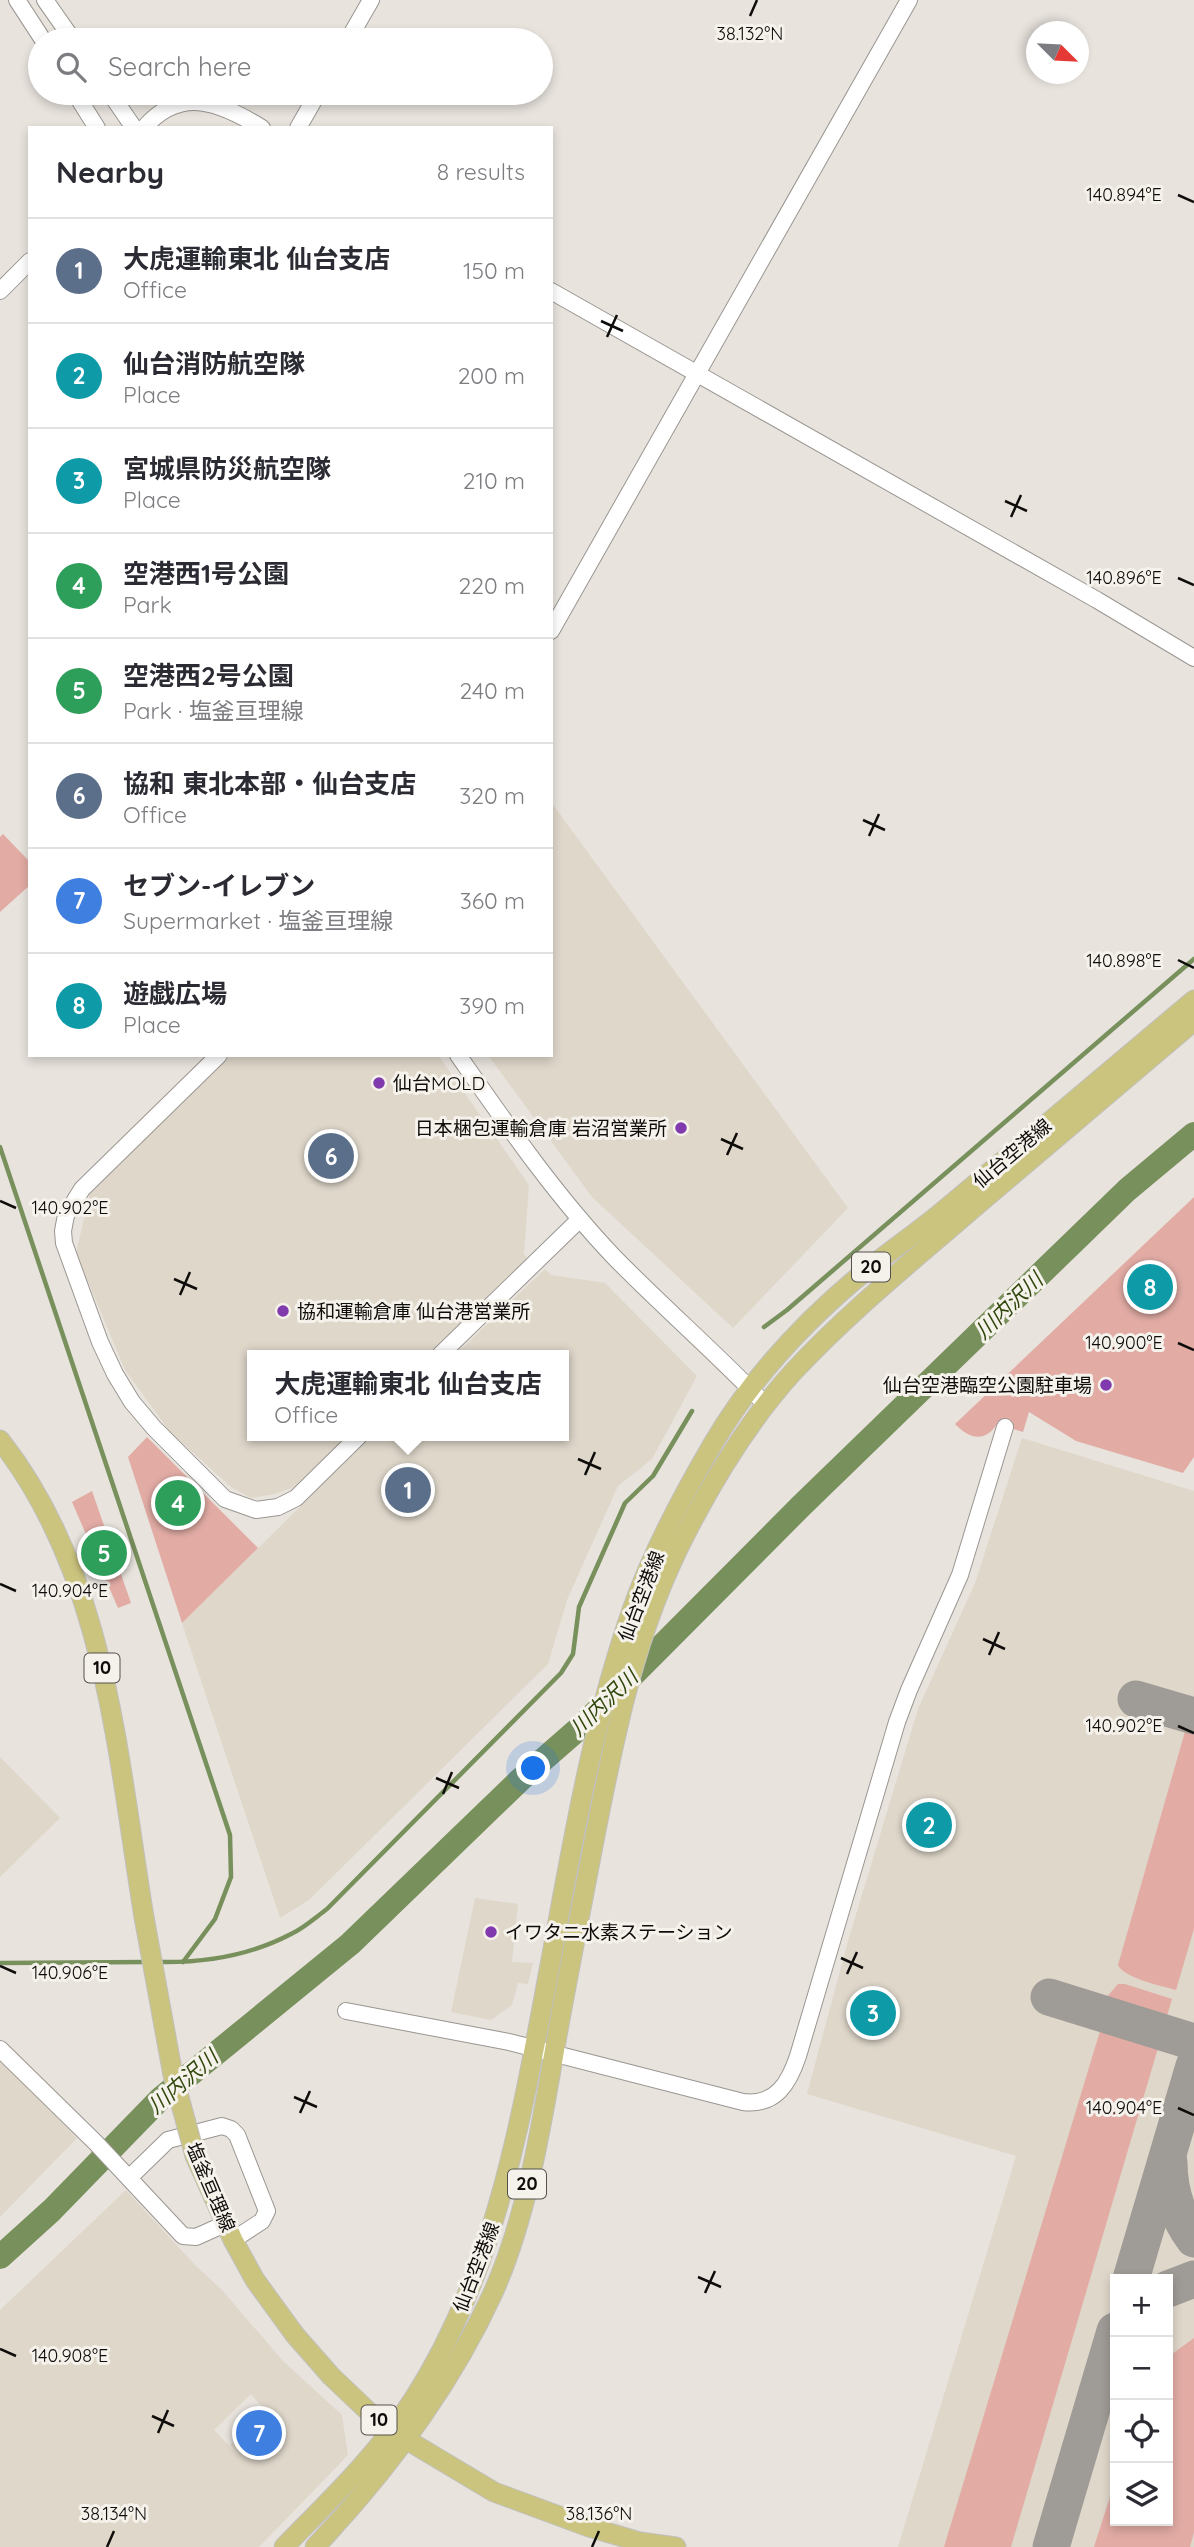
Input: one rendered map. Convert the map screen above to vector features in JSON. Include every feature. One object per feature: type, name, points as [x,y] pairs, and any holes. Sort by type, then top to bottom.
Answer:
[{"type":"main road","name":"仙台空港線","points":[[315,2547],[362,2497],[400,2435],[476,2276],[500,2199],[534,2048],[585,1786],[614,1667],[633,1606],[660,1545],[715,1440],[750,1388],[813,1319],[869,1269],[919,1231],[1194,1000]]},
{"type":"main road","name":"仙台空港線","points":[[284,2547],[359,2470],[400,2435],[444,2385],[494,2291],[511,2244],[526,2189],[609,1766],[633,1662],[646,1621],[686,1532],[722,1469],[766,1405],[792,1373],[877,1290],[1194,1021]]},
{"type":"main road","name":"塩釜亘理線","points":[[0,1440],[49,1517],[79,1584],[94,1633],[107,1693],[173,2075],[195,2156],[229,2232],[255,2280],[295,2335],[331,2376],[371,2414],[400,2435],[494,2492],[589,2527],[640,2542],[676,2547]]},
{"type":"street","points":[[17,0],[35,28]]},
{"type":"street","points":[[45,0],[65,28]]},
{"type":"street","points":[[355,28],[371,0]]},
{"type":"street","points":[[553,627],[909,0]]},
{"type":"street","points":[[83,105],[96,126]]},
{"type":"street","points":[[118,105],[133,126]]},
{"type":"street","points":[[146,126],[165,109],[177,105]]},
{"type":"street","points":[[218,105],[259,126]]},
{"type":"street","points":[[299,126],[311,105]]},
{"type":"street","points":[[0,291],[28,263]]},
{"type":"street","points":[[553,292],[1097,600],[1194,658]]},
{"type":"street","points":[[217,1057],[82,1189],[66,1215],[63,1231],[69,1258],[100,1342],[132,1402],[162,1437],[225,1499],[256,1510],[278,1507],[296,1498],[354,1441]]},
{"type":"street","points":[[459,1057],[547,1181],[580,1219],[614,1257],[766,1405]]},
{"type":"street","points":[[445,1350],[580,1219]]},
{"type":"street","points":[[346,2011],[534,2048],[743,2102],[767,2100],[785,2087],[798,2056],[900,1714],[960,1576],[1005,1427]]},
{"type":"street","points":[[0,2049],[101,2148],[183,2236],[229,2232],[262,2221],[267,2211],[237,2136],[231,2129],[222,2126],[169,2140],[129,2178]]},
{"type":"shaded area","points":[[553,805],[848,1208],[733,1328],[592,1197],[489,1057],[553,1057]]},
{"type":"shaded area","points":[[3,834],[28,860],[28,887],[0,912],[0,837]]},
{"type":"shaded area","points":[[229,1057],[439,1057],[529,1185],[524,1254],[528,1259],[434,1350],[247,1350],[247,1441],[341,1441],[294,1487],[251,1498],[231,1487],[170,1432],[125,1370],[76,1253],[90,1193]]},
{"type":"shaded area","points":[[1194,1197],[1194,1457],[1183,1473],[1076,1441],[1029,1412],[1023,1432],[997,1424],[987,1434],[977,1437],[971,1436],[955,1424]]},
{"type":"shaded area","points":[[545,1269],[551,1275],[605,1283],[697,1376],[652,1459],[618,1486],[567,1600],[548,1664],[309,1900],[280,1918],[182,1623],[367,1441],[569,1441],[569,1350],[460,1350]]},
{"type":"shaded area","points":[[147,1437],[258,1548],[182,1623],[128,1457]]},
{"type":"shaded area","points":[[1022,1438],[1194,1491],[1194,2547],[898,2547],[1016,2156],[807,2094],[848,1941],[918,1709],[975,1583]]},
{"type":"shaded area","points":[[92,1491],[131,1603],[118,1608],[72,1502]]},
{"type":"shaded area","points":[[1186,1728],[1194,1731],[1194,1929],[1176,1990],[1135,1978],[1118,1965]]},
{"type":"shaded area","points":[[0,1757],[60,1818],[0,1877]]},
{"type":"shaded area","name":"イワタニ水素ステーション","points":[[475,1898],[518,1904],[512,1962],[533,1963],[528,1984],[518,1983],[512,2005],[491,2020],[451,2012]]},
{"type":"shaded area","points":[[1118,1984],[1172,1999],[1167,2016],[1106,1998]]},
{"type":"shaded area","points":[[1100,2031],[1158,2048],[1011,2547],[944,2547]]},
{"type":"shaded area","points":[[0,2060],[77,2138],[0,2217]]},
{"type":"shaded area","points":[[126,2190],[195,2265],[221,2289],[283,2361],[342,2415],[348,2455],[259,2547],[0,2547],[0,2310]],"holes":[[[251,2394],[265,2410],[230,2445],[240,2457],[214,2430]]]},
{"type":"shaded area","points":[[1194,2338],[1194,2532],[1190,2547],[1094,2547],[1110,2497],[1110,2526],[1173,2526],[1173,2353]]},
{"type":"waterway","points":[[764,1327],[1194,959]]},
{"type":"waterway","name":"川内沢川","points":[[0,2257],[52,2210],[160,2099],[350,1944],[521,1779],[584,1724],[801,1506],[1127,1190],[1194,1134]]},
{"type":"waterway","points":[[0,1147],[230,1835],[231,1877],[215,1919],[183,1962]]},
{"type":"waterway","points":[[158,1962],[192,1961],[243,1952],[276,1941],[305,1926],[327,1909],[561,1673],[573,1654],[579,1607],[625,1503],[653,1476],[692,1411]]},
{"type":"waterway","points":[[0,1963],[146,1962]]},
{"type":"taxiway","points":[[1136,1699],[1194,1716]]},
{"type":"taxiway","points":[[1049,1997],[1194,2042]]},
{"type":"taxiway","points":[[1132,2274],[1194,2066]]},
{"type":"taxiway","points":[[1169,2162],[1175,2202],[1194,2239]]},
{"type":"taxiway","points":[[1173,2287],[1194,2279]]},
{"type":"taxiway","points":[[1051,2547],[1113,2337]]},
{"type":"place","name":"仙台MOLD","points":[[379,1083]]},
{"type":"place","name":"日本梱包運輸倉庫 岩沼営業所","points":[[681,1128]]},
{"type":"place","name":"協和 東北本部・仙台支店","points":[[331,1156]]},
{"type":"place","name":"遊戯広場","points":[[1150,1287]]},
{"type":"place","name":"協和運輸倉庫 仙台港営業所","points":[[283,1311]]},
{"type":"place","name":"仙台空港臨空公園駐車場","points":[[1106,1385]]},
{"type":"place","name":"大虎運輸東北 仙台支店","points":[[408,1490]]},
{"type":"place","name":"空港西1号公園","points":[[178,1503]]},
{"type":"place","name":"空港西2号公園","points":[[104,1553]]},
{"type":"place","name":"仙台消防航空隊","points":[[929,1825]]},
{"type":"place","name":"イワタニ水素ステーション","points":[[491,1932]]},
{"type":"place","name":"宮城県防災航空隊","points":[[873,2013]]},
{"type":"place","name":"セブン-イレブン","points":[[259,2433]]}]
